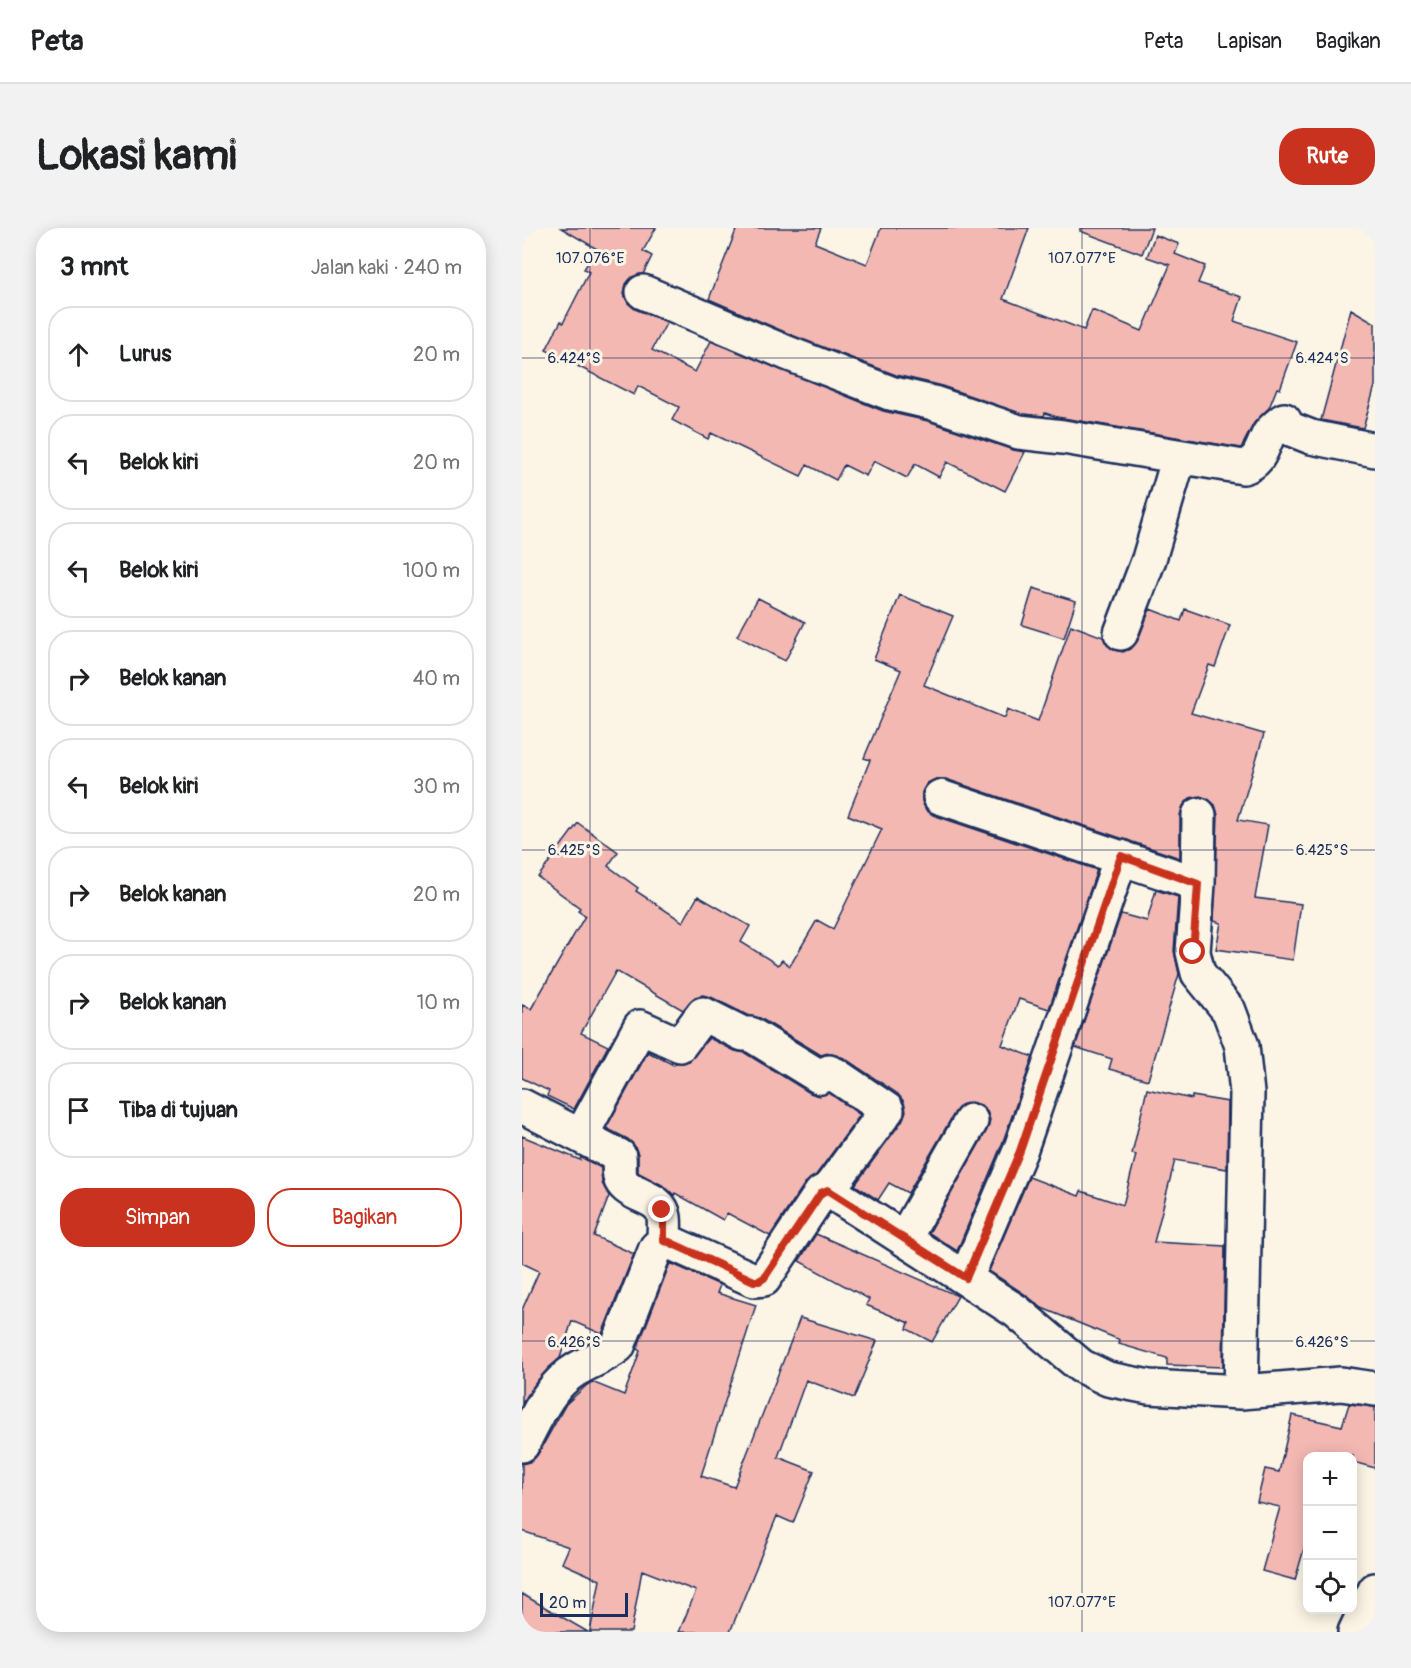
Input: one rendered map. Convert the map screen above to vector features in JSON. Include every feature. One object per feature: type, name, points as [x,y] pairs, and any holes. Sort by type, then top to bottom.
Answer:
[{"type":"street","points":[[643,292],[787,353],[890,393],[933,403],[1019,432],[1063,436],[1243,466],[1251,465],[1258,459],[1271,431],[1284,420],[1288,428],[1311,437],[1375,450]]},
{"type":"street","points":[[1120,633],[1149,559],[1179,457]]},
{"type":"street","points":[[939,797],[1121,856],[1198,884]]},
{"type":"street","points":[[1199,815],[1198,884],[1193,952],[1198,973],[1229,1011],[1242,1046],[1246,1093],[1241,1392]]},
{"type":"street","points":[[966,1278],[1020,1151],[1121,856]]},
{"type":"street","points":[[581,1136],[640,1027],[680,1045],[703,1014],[743,1034],[750,1034],[820,1077],[829,1072],[834,1074],[887,1110],[828,1190],[821,1193],[783,1252],[764,1278],[759,1281],[754,1281],[664,1241]]},
{"type":"street","points":[[522,1106],[614,1152],[619,1156],[622,1181],[628,1188],[658,1204],[664,1216],[664,1241],[656,1248],[618,1346],[609,1354],[574,1370],[563,1380],[546,1398],[522,1445]]},
{"type":"street","points":[[904,1239],[970,1121]]},
{"type":"street","points":[[828,1190],[1016,1311],[1081,1366],[1108,1379],[1149,1387],[1241,1392],[1341,1384],[1375,1389]]},
{"type":"street","points":[[1355,1632],[1375,1590]]},
{"type":"building","points":[[561,228],[656,228],[643,251],[652,256],[643,274],[632,277],[626,284],[624,294],[628,303],[635,309],[667,322],[652,350],[695,372],[711,341],[883,411],[928,421],[1025,452],[1005,491],[947,462],[939,477],[915,464],[907,478],[874,461],[866,476],[844,465],[836,480],[807,465],[801,476],[711,433],[708,439],[672,420],[679,407],[638,386],[634,395],[546,350],[561,321],[563,323],[589,272],[584,269],[597,249]]},
{"type":"building","points":[[737,228],[821,228],[815,243],[867,264],[881,228],[1029,228],[1003,299],[1084,330],[1092,310],[1142,331],[1170,265],[1147,257],[1155,235],[1179,244],[1175,254],[1205,266],[1198,283],[1242,297],[1234,321],[1297,342],[1280,389],[1277,388],[1269,408],[1254,423],[1241,448],[1057,417],[1045,413],[1044,416],[1023,414],[939,385],[896,375],[794,336],[709,299]]},
{"type":"building","points":[[1080,228],[1152,228],[1142,254],[1080,231]]},
{"type":"building","points":[[1351,309],[1375,323],[1375,386],[1363,428],[1321,420]]},
{"type":"building","points":[[1033,588],[1076,601],[1064,638],[1022,625]]},
{"type":"building","points":[[900,595],[953,616],[924,685],[1005,718],[1008,709],[1038,721],[1071,625],[1103,637],[1107,645],[1123,652],[1132,648],[1138,640],[1150,609],[1181,621],[1185,609],[1230,625],[1215,667],[1209,665],[1191,713],[1264,734],[1238,820],[1268,825],[1255,898],[1301,904],[1293,960],[1216,949],[1221,923],[1214,921],[1218,815],[1215,805],[1200,796],[1190,798],[1183,806],[1180,815],[1180,858],[946,779],[936,779],[927,783],[922,792],[922,801],[926,810],[933,815],[1097,870],[1049,1009],[1019,999],[1002,1045],[1033,1057],[1002,1144],[957,1251],[929,1233],[987,1130],[990,1120],[987,1111],[981,1105],[971,1102],[961,1105],[908,1193],[889,1183],[878,1200],[855,1185],[902,1121],[906,1111],[904,1102],[898,1094],[844,1058],[828,1053],[821,1055],[760,1018],[747,1015],[711,997],[703,995],[695,997],[683,1010],[616,971],[581,1033],[608,1046],[574,1109],[547,1096],[549,1091],[522,1078],[522,1005],[531,1009],[585,916],[578,911],[580,908],[538,877],[578,823],[618,852],[608,866],[638,888],[636,891],[683,922],[698,896],[750,926],[741,942],[778,965],[782,960],[790,966],[817,920],[833,929],[882,829],[848,815],[870,760],[864,758],[901,670],[874,659]]},
{"type":"building","points":[[758,598],[805,622],[785,661],[737,636]]},
{"type":"building","points":[[1156,890],[1178,897],[1174,951],[1179,974],[1148,1080],[1109,1069],[1112,1059],[1075,1047],[1121,914],[1147,921]]},
{"type":"building","points":[[709,1038],[735,1051],[745,1053],[810,1093],[819,1096],[829,1093],[860,1115],[816,1175],[805,1183],[770,1236],[727,1213],[723,1220],[675,1193],[674,1195],[662,1185],[641,1174],[638,1172],[638,1154],[634,1145],[628,1139],[606,1128],[648,1052],[674,1065],[689,1061]]},
{"type":"building","points":[[1147,1089],[1192,1099],[1192,1096],[1228,1102],[1227,1169],[1175,1160],[1154,1242],[1225,1246],[1223,1367],[1167,1365],[1167,1358],[1119,1344],[1120,1340],[1042,1308],[989,1271],[1029,1177],[1079,1196],[1081,1191],[1123,1205],[1136,1155],[1132,1154]]},
{"type":"building","points":[[522,1136],[580,1160],[581,1157],[601,1168],[602,1183],[609,1196],[594,1236],[634,1254],[602,1334],[572,1321],[560,1358],[537,1381],[522,1404],[522,1310],[539,1271],[522,1263]]},
{"type":"building","points":[[816,1234],[958,1296],[932,1342],[907,1329],[909,1323],[866,1305],[869,1299],[799,1261]]},
{"type":"building","points":[[670,1263],[720,1285],[717,1293],[756,1305],[701,1476],[734,1487],[800,1318],[877,1341],[854,1398],[806,1380],[778,1457],[814,1471],[793,1523],[777,1516],[730,1632],[679,1632],[696,1591],[642,1570],[631,1632],[590,1632],[600,1580],[562,1563],[569,1547],[522,1531],[522,1464],[532,1461],[538,1454],[566,1404],[587,1385],[592,1382],[624,1395],[640,1351],[637,1349]]},
{"type":"building","points":[[1349,1404],[1375,1407],[1375,1468],[1357,1463],[1357,1452],[1303,1452],[1303,1552],[1295,1580],[1262,1571],[1280,1507],[1257,1502],[1265,1469],[1279,1472],[1292,1415],[1342,1426]]},
{"type":"building","points":[[522,1594],[588,1632],[522,1632]]},
{"type":"route","points":[[662,1210],[664,1241],[754,1281],[759,1281],[764,1278],[783,1252],[821,1193],[828,1190],[966,1278],[1020,1151],[1121,856],[1198,884],[1193,952]]}]
